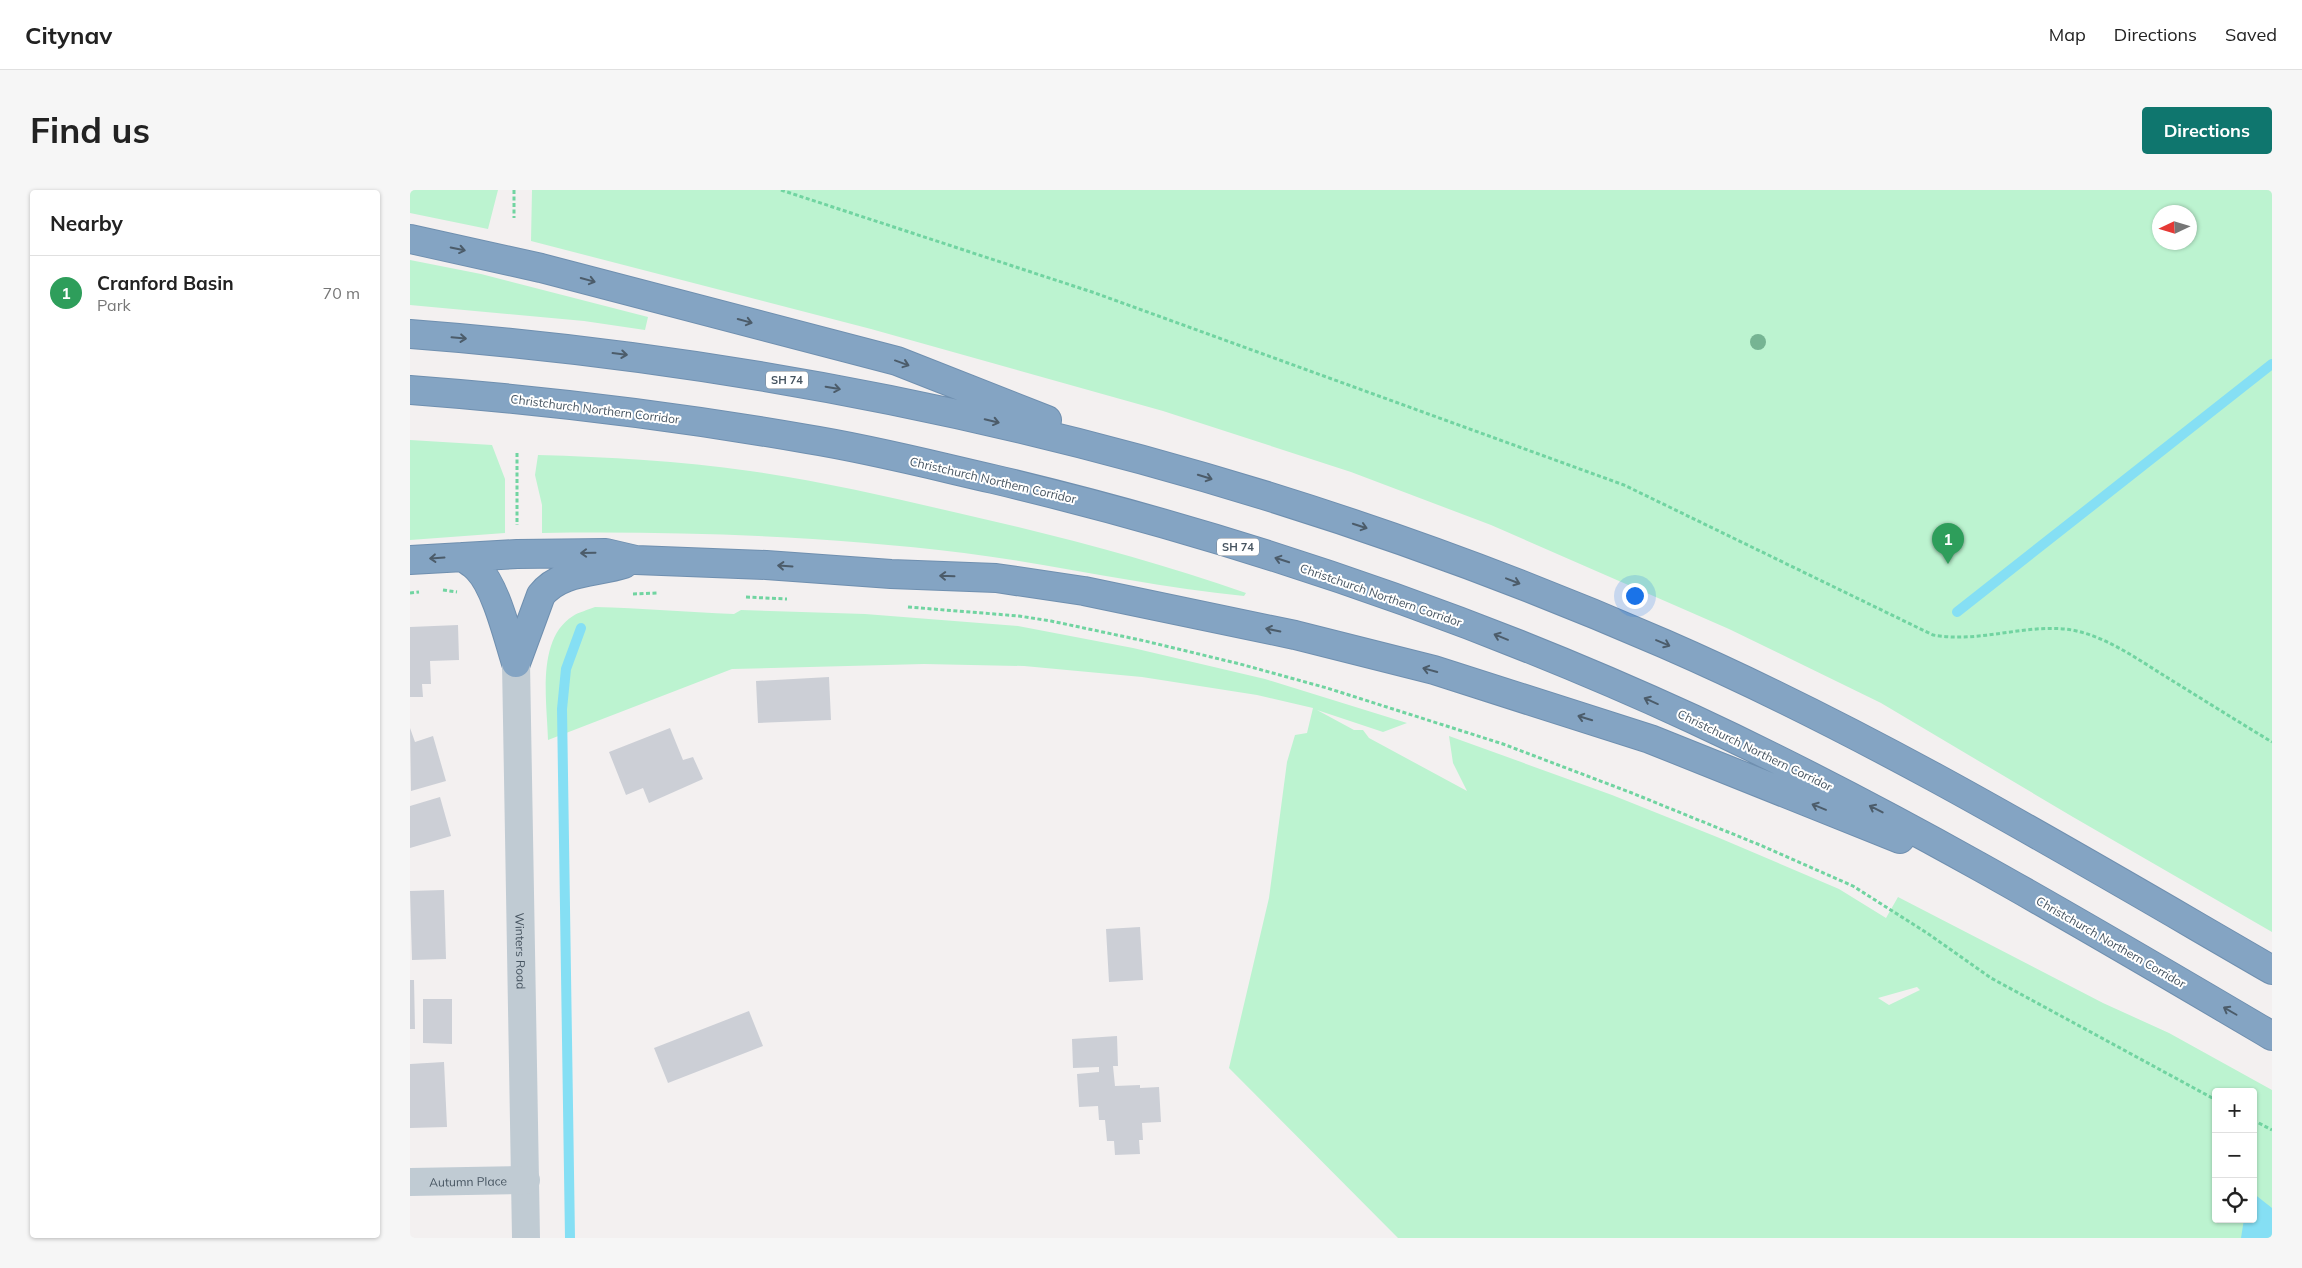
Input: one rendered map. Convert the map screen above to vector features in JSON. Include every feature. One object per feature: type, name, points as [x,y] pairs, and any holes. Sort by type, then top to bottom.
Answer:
[{"type":"highway","points":[[410,239],[541,268],[897,361],[1158,463],[1267,496],[1406,542],[1514,582],[1674,648],[1782,699],[1956,787],[2272,970]]},
{"type":"highway","name":"SH 74","points":[[410,334],[548,345],[758,375],[927,407],[1016,427],[1158,463]]},
{"type":"highway","name":"Christchurch Northern Corridor","points":[[410,390],[618,411],[811,439],[1012,484],[1193,532],[1389,596],[1552,658],[1689,717],[1794,767],[1885,814],[2011,884],[2272,1036]]},
{"type":"highway","points":[[410,560],[463,556],[606,553],[636,560],[996,578],[1084,591],[1295,635],[1434,670],[1650,739],[2011,884]]},
{"type":"highway","points":[[463,556],[479,570],[486,580],[496,603],[516,663]]},
{"type":"highway","points":[[516,663],[541,595],[547,587],[566,577],[606,570],[636,560]]},
{"type":"street","name":"Winters Road","points":[[516,663],[526,1238]]},
{"type":"street","name":"Autumn Place","points":[[410,1182],[526,1180]]},
{"type":"path","points":[[514,190],[514,218]]},
{"type":"path","points":[[781,190],[1095,293],[1624,485],[1933,635],[1968,638],[2038,628],[2067,629],[2092,635],[2126,653],[2272,742]]},
{"type":"path","points":[[517,453],[517,528]]},
{"type":"path","points":[[440,590],[461,592]]},
{"type":"path","points":[[410,593],[420,592]]},
{"type":"path","points":[[623,594],[662,593]]},
{"type":"path","points":[[737,596],[793,600]]},
{"type":"path","points":[[898,606],[1027,617],[1145,641],[1327,688],[1503,744],[1632,793],[1760,845],[1853,886],[1911,922],[1991,978],[2212,1098]]},
{"type":"path","points":[[2257,1122],[2272,1130]]},
{"type":"green space","points":[[410,190],[498,190],[488,229],[410,213]]},
{"type":"green space","points":[[532,190],[2272,190],[2272,932],[1881,703],[1729,629],[1491,525],[1351,472],[1163,411],[871,329],[531,241]]},
{"type":"green space","points":[[410,260],[481,274],[648,317],[645,330],[584,321],[410,305]]},
{"type":"green space","points":[[410,440],[492,445],[505,479],[505,533],[410,540]]},
{"type":"green space","points":[[538,455],[671,462],[750,471],[828,484],[1067,539],[1139,559],[1246,593],[1244,596],[1209,592],[964,553],[859,542],[701,534],[542,533],[542,505],[535,475]]},
{"type":"green space","points":[[595,607],[734,614],[741,610],[865,614],[1018,626],[1133,648],[1265,679],[1407,723],[1383,732],[1317,710],[1354,730],[1363,730],[1369,738],[1467,791],[1453,763],[1449,736],[1612,795],[1717,837],[1839,889],[1886,918],[1898,897],[2103,1003],[2169,1033],[2272,1090],[2272,1238],[1398,1238],[1229,1068],[1269,898],[1287,762],[1295,735],[1307,733],[1313,708],[1257,695],[1142,677],[1024,666],[924,664],[732,669],[548,740],[546,672],[549,655],[553,640],[561,626],[581,612]],"holes":[[[1917,987],[1920,990],[1889,1005],[1878,998]]]},
{"type":"water","points":[[2257,1196],[2272,1208],[2272,1238],[2241,1238],[2243,1223],[2257,1223]]},
{"type":"building","points":[[458,625],[459,660],[430,661],[431,684],[422,684],[423,697],[410,697],[410,627]]},
{"type":"building","points":[[829,677],[831,720],[758,723],[756,681]]},
{"type":"building","points":[[410,728],[415,742],[433,736],[446,781],[411,791]]},
{"type":"building","points":[[670,728],[683,760],[693,757],[703,779],[649,803],[643,788],[626,795],[609,752]]},
{"type":"building","points":[[440,797],[451,836],[410,848],[410,806]]},
{"type":"building","points":[[444,890],[446,959],[412,960],[410,891]]},
{"type":"building","points":[[1140,927],[1143,980],[1109,982],[1106,929]]},
{"type":"building","points":[[410,980],[414,980],[415,1029],[410,1029]]},
{"type":"building","points":[[423,999],[452,999],[452,1044],[423,1043]]},
{"type":"building","points":[[749,1011],[763,1046],[668,1083],[654,1048]]},
{"type":"building","points":[[1117,1036],[1118,1066],[1113,1066],[1115,1086],[1140,1085],[1140,1088],[1159,1087],[1161,1122],[1142,1123],[1143,1140],[1139,1140],[1140,1154],[1115,1155],[1114,1141],[1107,1141],[1105,1120],[1099,1120],[1098,1106],[1079,1107],[1077,1074],[1099,1072],[1099,1067],[1073,1068],[1072,1039]]},
{"type":"building","points":[[444,1062],[447,1127],[410,1128],[410,1064]]},
{"type":"waterway","points":[[1957,612],[2272,364]]},
{"type":"waterway","points":[[570,1238],[562,709],[566,669],[581,628]]},
{"type":"place","name":"Cranford Basin","points":[[1948,564]]}]
